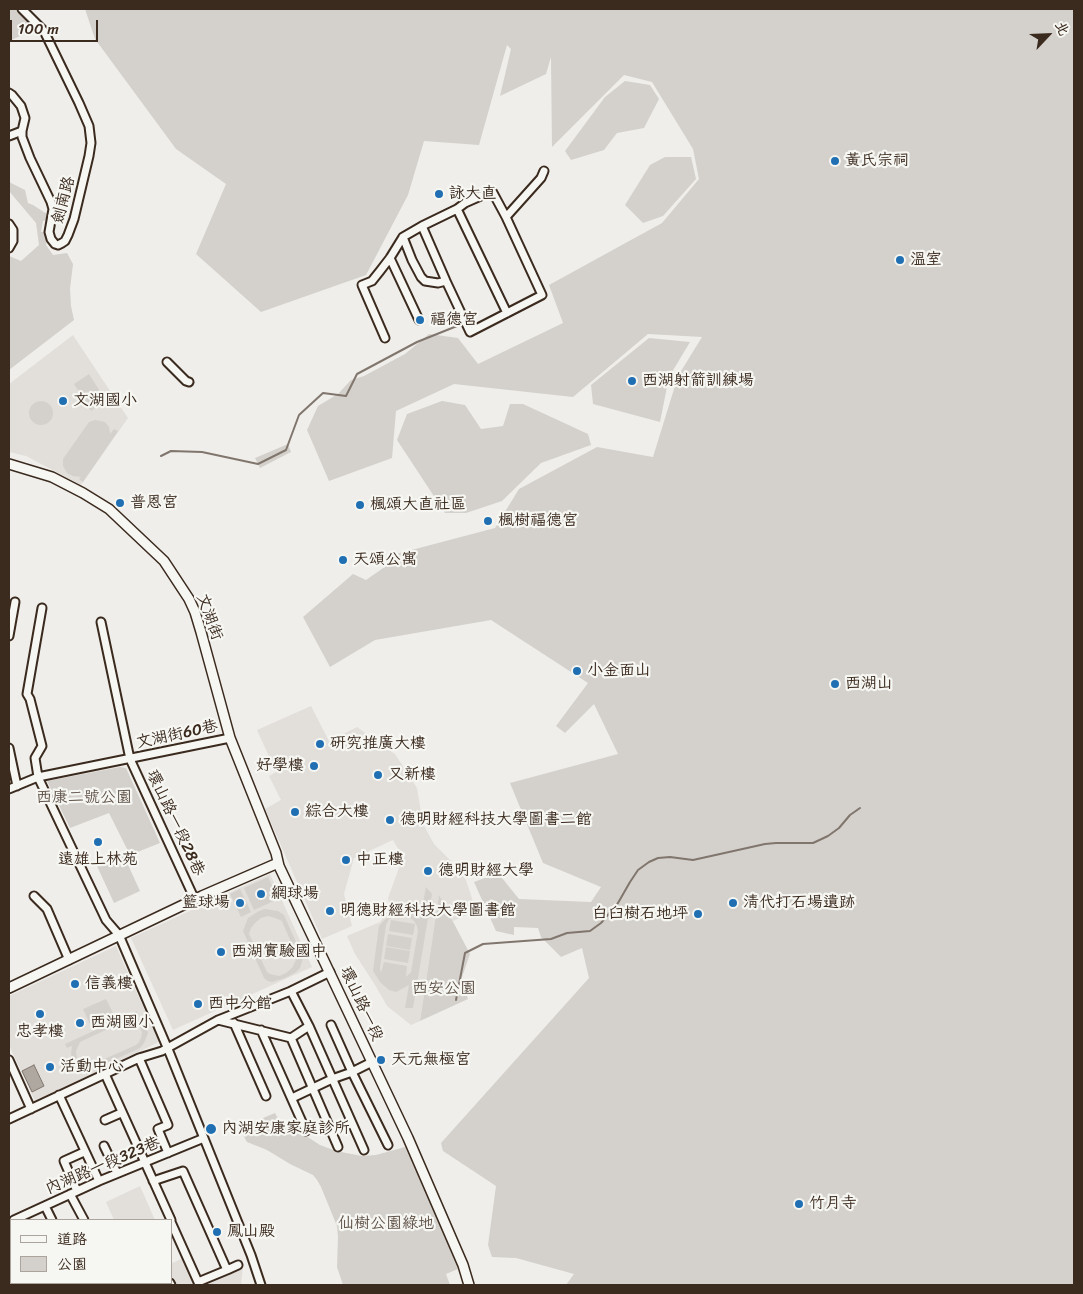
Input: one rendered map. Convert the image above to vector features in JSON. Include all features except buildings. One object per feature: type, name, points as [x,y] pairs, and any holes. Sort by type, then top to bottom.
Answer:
[{"type":"street","name":"劍南路","points":[[9,93],[21,106],[25,118],[22,137],[51,202],[53,209],[49,232],[51,239],[58,245],[65,241],[74,219],[89,156],[91,142],[89,126],[44,31],[22,9]]},
{"type":"street","points":[[9,136],[22,131]]},
{"type":"street","points":[[506,217],[541,178],[544,171]]},
{"type":"street","points":[[385,338],[362,285],[372,281],[403,237],[422,226],[457,209],[465,203],[492,191],[542,294],[470,332],[422,226]]},
{"type":"street","points":[[457,209],[507,313]]},
{"type":"street","points":[[9,224],[13,230],[13,241],[9,248]]},
{"type":"street","points":[[403,237],[421,277],[425,281],[438,283],[446,281]]},
{"type":"street","points":[[390,258],[419,320]]},
{"type":"street","points":[[167,362],[188,382]]},
{"type":"street","name":"文湖街","points":[[9,464],[52,477],[109,509],[164,561],[189,599],[195,612],[230,738],[276,853],[278,863]]},
{"type":"street","points":[[9,636],[15,602]]},
{"type":"street","points":[[42,608],[26,694],[30,699],[42,746],[35,758],[38,777],[106,920],[119,935],[168,1048],[251,1254],[261,1285]]},
{"type":"street","name":"環山路一段28巷","points":[[101,622],[130,759],[195,900]]},
{"type":"street","name":"文湖街60巷","points":[[9,789],[38,777],[230,738]]},
{"type":"street","points":[[9,748],[17,786]]},
{"type":"street","points":[[10,985],[69,960],[119,935],[278,863]]},
{"type":"street","name":"環山路一段","points":[[278,863],[408,1138],[463,1264],[469,1285]]},
{"type":"street","points":[[34,896],[47,909],[69,960]]},
{"type":"street","points":[[9,1119],[139,1058],[162,1051],[218,1020],[291,991],[330,972]]},
{"type":"street","points":[[291,991],[309,1026],[364,1150]]},
{"type":"street","points":[[218,1020],[291,1038],[309,1026]]},
{"type":"street","points":[[234,1023],[266,1096]]},
{"type":"street","points":[[331,1025],[388,1145]]},
{"type":"street","points":[[261,1030],[306,1131]]},
{"type":"street","points":[[291,1038],[338,1147]]},
{"type":"street","points":[[139,1058],[168,1125],[158,1129],[168,1152]]},
{"type":"street","points":[[9,1061],[32,1108]]},
{"type":"street","points":[[292,1098],[372,1062]]},
{"type":"street","points":[[105,1074],[170,1219]]},
{"type":"street","points":[[59,1095],[99,1181]]},
{"type":"street","points":[[105,1120],[121,1113]]},
{"type":"street","name":"內湖路一段323巷","points":[[16,1219],[117,1173],[204,1138]]},
{"type":"street","points":[[104,1146],[117,1173]]},
{"type":"street","points":[[84,1152],[64,1161],[84,1219]]},
{"type":"street","points":[[153,1181],[183,1171],[227,1270]]},
{"type":"street","points":[[45,1206],[52,1219]]},
{"type":"street","points":[[172,1223],[198,1282],[238,1265]]},
{"type":"street","points":[[99,1284],[104,1285]]},
{"type":"shaded area","name":"文湖國小","points":[[73,335],[128,418],[81,485],[26,456],[9,452],[9,384]]},
{"type":"shaded area","name":"德明財經大學","points":[[311,706],[329,741],[357,727],[395,754],[417,788],[423,824],[434,844],[466,880],[476,911],[453,921],[439,896],[420,1021],[411,1025],[387,1006],[355,954],[347,936],[380,922],[390,908],[388,898],[403,857],[393,840],[354,858],[344,894],[352,926],[322,939],[265,809],[281,800],[269,776],[276,772],[257,730]]},
{"type":"shaded area","name":"西湖實驗國中","points":[[270,874],[312,967],[173,1030],[131,938]]},
{"type":"shaded area","name":"西湖國小","points":[[116,946],[159,1042],[35,1101],[9,1045],[9,996]]},
{"type":"shaded area","points":[[34,1065],[44,1086],[32,1092],[22,1071]]},
{"type":"shaded area","points":[[140,1186],[155,1219],[114,1219],[106,1202]]},
{"type":"shaded area","points":[[183,1258],[195,1285],[101,1285],[172,1284],[172,1262],[173,1263]]},
{"type":"shaded area","points":[[243,1266],[241,1285],[200,1285]]},
{"type":"green space","points":[[9,9],[15,9],[36,29],[9,41]]},
{"type":"green space","points":[[85,9],[1074,9],[1074,1285],[566,1285],[574,1274],[516,1258],[492,1257],[488,1245],[496,1186],[443,1151],[441,1143],[589,978],[582,948],[561,957],[541,937],[538,928],[514,927],[514,935],[496,931],[474,882],[498,873],[519,899],[591,902],[601,887],[543,863],[510,783],[618,754],[594,704],[565,733],[556,726],[588,683],[491,620],[375,640],[330,667],[303,617],[353,574],[366,580],[389,564],[385,557],[495,528],[519,489],[597,447],[653,457],[678,376],[702,337],[648,334],[573,397],[454,384],[396,411],[392,458],[329,481],[307,430],[318,406],[338,394],[351,380],[364,376],[405,354],[429,334],[458,338],[478,364],[563,323],[549,285],[662,223],[699,179],[693,149],[652,82],[624,75],[552,147],[551,57],[546,74],[500,96],[511,49],[507,45],[479,145],[424,141],[408,195],[366,275],[261,312],[196,254],[226,184],[176,149],[95,39]]},
{"type":"green space","points":[[625,81],[650,85],[659,99],[644,128],[617,133],[604,150],[571,160],[565,151],[605,97]]},
{"type":"green space","points":[[665,157],[691,157],[696,179],[663,216],[643,223],[625,205],[650,165]]},
{"type":"green space","points":[[9,181],[25,190],[28,203],[47,214],[46,220],[43,221],[41,232],[47,232],[46,245],[53,255],[67,253],[73,264],[70,289],[74,320],[9,370],[9,256],[21,261],[39,245],[36,223],[9,191]]},
{"type":"green space","name":"西湖射箭訓練場","points":[[649,338],[690,342],[669,377],[660,422],[593,404],[591,385]]},
{"type":"green space","points":[[89,374],[106,401],[91,411],[74,384]]},
{"type":"green space","points":[[41,401],[46,402],[52,408],[52,418],[46,424],[41,425],[36,424],[30,418],[29,413],[30,408],[36,402]]},
{"type":"green space","points":[[442,401],[465,405],[481,429],[503,426],[510,404],[523,404],[588,434],[591,445],[541,463],[502,501],[466,513],[445,513],[397,440],[407,414]]},
{"type":"green space","points":[[95,420],[105,422],[109,427],[110,434],[114,429],[118,431],[83,482],[79,479],[81,477],[67,473],[63,466],[63,459],[89,422]]},
{"type":"green space","points":[[288,444],[291,452],[260,468],[255,458]]},
{"type":"green space","name":"西康二號公園","points":[[120,767],[126,768],[160,843],[130,855],[109,813],[70,828],[47,781]]},
{"type":"green space","points":[[123,854],[140,891],[114,903],[97,866]]},
{"type":"green space","name":"網球場","points":[[268,877],[278,899],[254,910],[244,888]]},
{"type":"green space","points":[[426,887],[432,894],[413,1008],[405,1008],[409,985],[396,992],[389,990],[380,982],[373,971],[379,926],[394,910],[405,909],[420,919]],"holes":[[[404,916],[414,921],[418,931],[411,972],[406,977],[407,966],[384,962],[381,973],[380,968],[386,925],[389,919]]]},
{"type":"green space","name":"籃球場","points":[[240,889],[251,912],[241,917],[230,894]]},
{"type":"green space","name":"西安公園","points":[[439,895],[470,954],[461,980],[468,999],[420,1021]]},
{"type":"green space","points":[[265,909],[278,911],[284,915],[303,958],[300,968],[296,972],[272,982],[264,978],[243,931],[248,918]],"holes":[[[268,916],[282,921],[297,958],[292,968],[279,976],[267,972],[249,934],[251,928],[261,918]]]},
{"type":"green space","points":[[391,920],[415,924],[413,935],[389,931]]},
{"type":"green space","points":[[388,934],[412,938],[410,950],[386,946]]},
{"type":"green space","points":[[386,947],[410,951],[408,963],[384,959]]},
{"type":"green space","points":[[106,999],[113,1013],[90,1024],[83,1009]]},
{"type":"green space","points":[[137,1011],[139,1015],[134,1017],[145,1024],[148,1033],[140,1048],[90,1071],[85,1071],[74,1063],[71,1054],[72,1046],[67,1048],[65,1044]],"holes":[[[125,1021],[134,1022],[139,1025],[142,1032],[141,1038],[136,1045],[91,1065],[84,1065],[79,1062],[76,1051],[80,1042]]]},
{"type":"green space","name":"仙樹公園綠地","points":[[275,1113],[282,1126],[298,1119],[306,1136],[320,1145],[336,1151],[362,1156],[376,1155],[405,1147],[457,1256],[458,1269],[446,1274],[450,1285],[343,1285],[337,1267],[337,1226],[317,1180],[313,1175],[267,1150],[247,1142],[239,1128]]},
{"type":"waterway","points":[[161,456],[171,451],[202,452],[258,464],[286,450],[299,415],[323,393],[346,396],[357,374],[417,342],[462,324]]},
{"type":"waterway","points":[[456,1000],[465,953],[483,944],[551,939],[567,933],[590,931],[601,923],[618,903],[638,870],[649,862],[658,858],[670,857],[693,860],[765,844],[813,843],[839,828],[850,815],[860,808]]},
{"type":"place","name":"黃氏宗祠","points":[[835,161]]},
{"type":"place","name":"詠大直","points":[[439,194]]},
{"type":"place","name":"溫室","points":[[900,260]]},
{"type":"place","name":"福德宮","points":[[420,320]]},
{"type":"place","name":"西湖射箭訓練場","points":[[632,381]]},
{"type":"place","name":"文湖國小","points":[[63,401]]},
{"type":"place","name":"普恩宮","points":[[120,503]]},
{"type":"place","name":"楓頌大直社區","points":[[360,505]]},
{"type":"place","name":"楓樹福德宮","points":[[488,521]]},
{"type":"place","name":"天頌公寓","points":[[343,560]]},
{"type":"place","name":"小金面山","points":[[577,671]]},
{"type":"place","name":"西湖山","points":[[835,684]]},
{"type":"place","name":"研究推廣大樓","points":[[320,744]]},
{"type":"place","name":"好學樓","points":[[314,766]]},
{"type":"place","name":"又新樓","points":[[378,775]]},
{"type":"place","name":"綜合大樓","points":[[295,812]]},
{"type":"place","name":"德明財經科技大學圖書二館","points":[[390,820]]},
{"type":"place","name":"遠雄上林苑","points":[[98,842]]},
{"type":"place","name":"中正樓","points":[[346,860]]},
{"type":"place","name":"德明財經大學","points":[[428,871]]},
{"type":"place","name":"網球場","points":[[261,894]]},
{"type":"place","name":"籃球場","points":[[240,903]]},
{"type":"place","name":"清代打石場遺跡","points":[[733,903]]},
{"type":"place","name":"明德財經科技大學圖書館","points":[[330,911]]},
{"type":"place","name":"白臼樹石地坪","points":[[698,914]]},
{"type":"place","name":"西湖實驗國中","points":[[221,952]]},
{"type":"place","name":"信義樓","points":[[75,984]]},
{"type":"place","name":"西中分館","points":[[198,1004]]},
{"type":"place","name":"忠孝樓","points":[[40,1014]]},
{"type":"place","name":"西湖國小","points":[[80,1023]]},
{"type":"place","name":"天元無極宮","points":[[381,1060]]},
{"type":"place","name":"活動中心","points":[[50,1067]]},
{"type":"place","name":"內湖安康家庭診所","points":[[211,1129]]},
{"type":"place","name":"竹月寺","points":[[799,1204]]},
{"type":"place","name":"鳳山殿","points":[[217,1232]]}]
